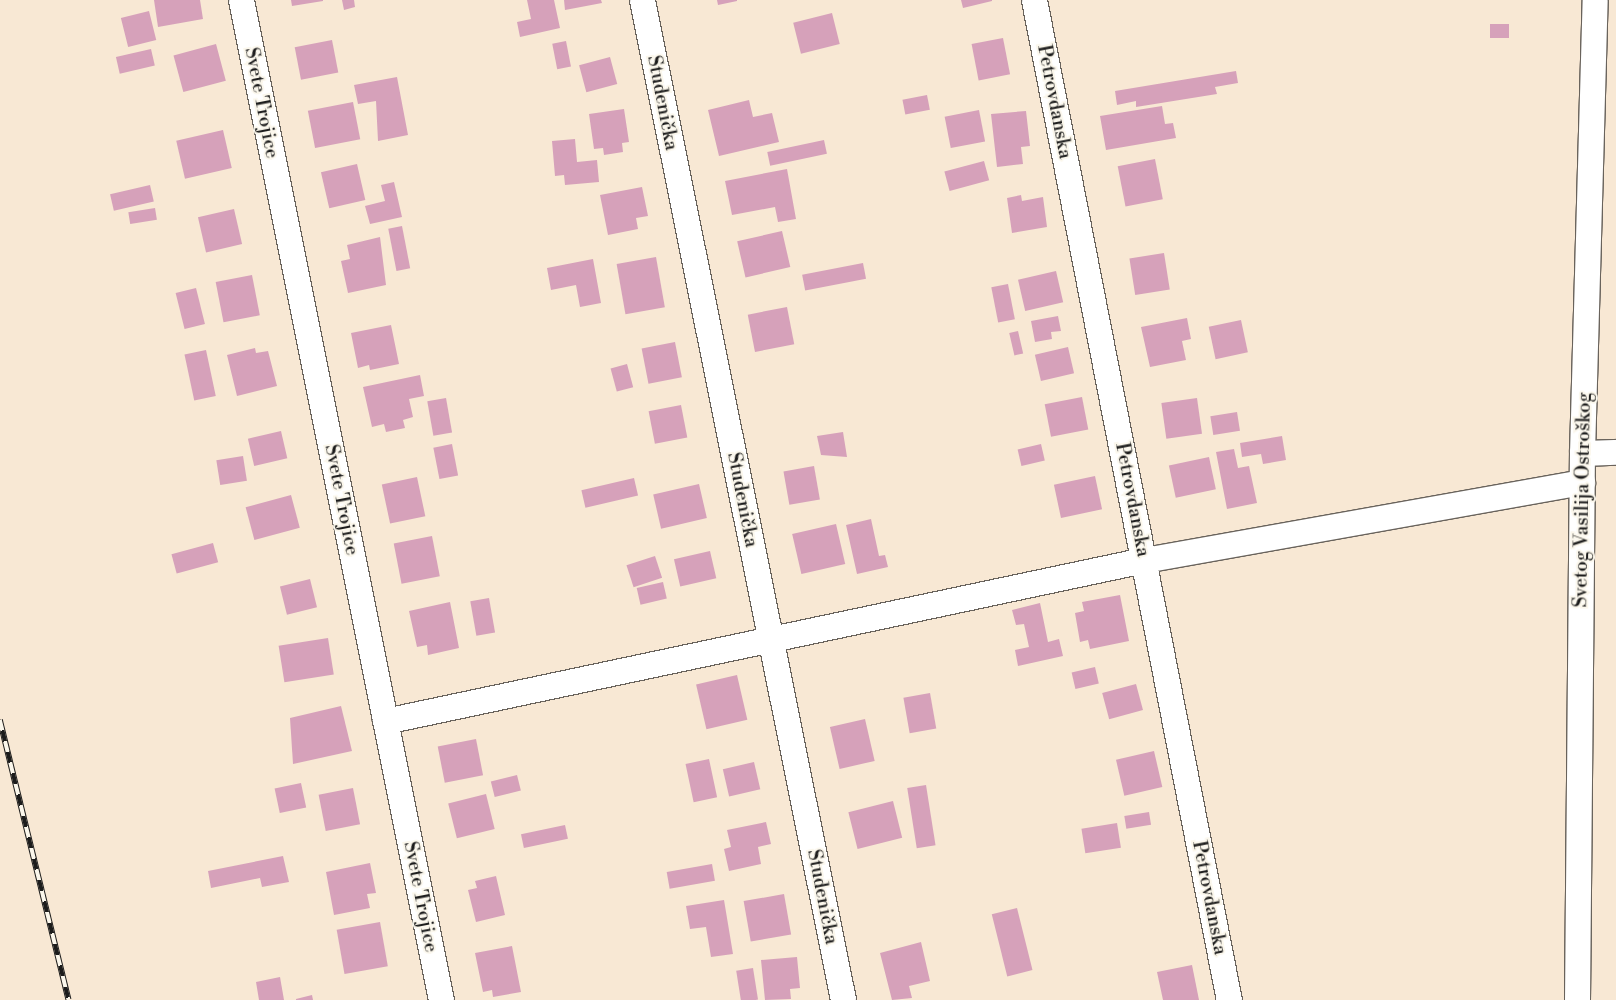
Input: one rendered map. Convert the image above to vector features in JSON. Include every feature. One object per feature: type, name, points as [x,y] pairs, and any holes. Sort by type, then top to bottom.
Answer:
[{"type":"street","name":"Svete Trojice","points":[[242,0],[441,1000]]},
{"type":"street","name":"Studenička","points":[[642,0],[842,1000]]},
{"type":"street","name":"Petrovdanska","points":[[1034,0],[1229,1000]]},
{"type":"street","name":"Svetog Vasilija Ostroškog","points":[[1577,1000],[1582,453],[1595,0]]},
{"type":"street","points":[[1582,453],[1616,452]]},
{"type":"street","points":[[385,721],[1144,560],[1582,482]]},
{"type":"building","points":[[154,0],[200,0],[203,19],[158,27]]},
{"type":"building","points":[[291,0],[323,0],[323,1],[292,6]]},
{"type":"building","points":[[342,0],[354,0],[355,7],[344,10]]},
{"type":"building","points":[[527,0],[554,0],[560,28],[520,37],[517,22],[531,19]]},
{"type":"building","points":[[564,0],[601,0],[602,3],[565,10]]},
{"type":"building","points":[[717,0],[737,0],[737,1],[718,5]]},
{"type":"building","points":[[961,0],[992,0],[992,1],[963,8]]},
{"type":"building","points":[[149,11],[156,40],[128,47],[121,18]]},
{"type":"building","points":[[832,13],[840,44],[801,54],[793,23]]},
{"type":"building","points":[[1490,24],[1509,24],[1509,38],[1490,38]]},
{"type":"building","points":[[1003,38],[1010,74],[979,80],[972,44]]},
{"type":"building","points":[[332,40],[338,72],[301,80],[295,47]]},
{"type":"building","points":[[566,41],[571,67],[557,69],[552,44]]},
{"type":"building","points":[[216,44],[226,81],[183,92],[173,55]]},
{"type":"building","points":[[151,49],[155,66],[120,74],[116,57]]},
{"type":"building","points":[[610,57],[617,84],[586,92],[579,65]]},
{"type":"building","points":[[1236,71],[1238,83],[1215,87],[1217,94],[1136,107],[1136,101],[1117,105],[1115,91]]},
{"type":"building","points":[[397,77],[408,135],[378,141],[376,101],[358,104],[354,85]]},
{"type":"building","points":[[927,95],[930,110],[905,114],[902,100]]},
{"type":"building","points":[[749,100],[753,117],[772,113],[779,142],[719,156],[708,110]]},
{"type":"building","points":[[353,102],[360,139],[315,148],[308,111]]},
{"type":"building","points":[[1162,106],[1165,124],[1173,123],[1176,138],[1106,150],[1100,116]]},
{"type":"building","points":[[624,109],[629,142],[622,143],[623,152],[604,155],[603,148],[594,149],[589,114]]},
{"type":"building","points":[[979,110],[985,141],[951,148],[945,117]]},
{"type":"building","points":[[1026,111],[1030,146],[1021,147],[1023,164],[997,167],[991,114]]},
{"type":"building","points":[[223,130],[232,168],[185,179],[176,141]]},
{"type":"building","points":[[575,139],[577,162],[597,160],[599,182],[565,185],[564,175],[555,176],[552,141]]},
{"type":"building","points":[[824,140],[827,154],[770,166],[767,152]]},
{"type":"building","points":[[1155,159],[1163,199],[1126,206],[1118,166]]},
{"type":"building","points":[[984,161],[989,180],[950,191],[944,172]]},
{"type":"building","points":[[357,164],[365,200],[329,208],[321,172]]},
{"type":"building","points":[[787,169],[796,219],[778,222],[775,207],[732,215],[725,181]]},
{"type":"building","points":[[394,182],[402,217],[370,224],[365,206],[385,201],[381,185]]},
{"type":"building","points":[[150,185],[154,202],[114,211],[110,194]]},
{"type":"building","points":[[642,187],[648,216],[636,218],[638,229],[608,235],[600,195]]},
{"type":"building","points":[[1021,195],[1022,201],[1043,197],[1047,227],[1012,233],[1007,198]]},
{"type":"building","points":[[155,208],[157,220],[130,224],[128,212]]},
{"type":"building","points":[[234,209],[242,244],[206,252],[198,217]]},
{"type":"building","points":[[402,226],[410,268],[396,271],[388,229]]},
{"type":"building","points":[[782,231],[790,267],[746,277],[737,241]]},
{"type":"building","points":[[380,237],[386,285],[348,293],[341,261],[350,259],[347,245]]},
{"type":"building","points":[[1164,253],[1170,290],[1135,295],[1129,258]]},
{"type":"building","points":[[656,257],[665,307],[625,314],[617,264]]},
{"type":"building","points":[[593,259],[601,303],[580,307],[576,285],[551,290],[547,268]]},
{"type":"building","points":[[863,263],[866,279],[805,291],[802,275]]},
{"type":"building","points":[[1056,271],[1063,302],[1025,311],[1018,280]]},
{"type":"building","points":[[252,275],[260,315],[224,322],[216,282]]},
{"type":"building","points":[[1008,284],[1015,319],[998,323],[991,287]]},
{"type":"building","points":[[196,288],[205,324],[185,329],[176,293]]},
{"type":"building","points":[[787,307],[794,344],[755,352],[748,315]]},
{"type":"building","points":[[1058,316],[1061,331],[1051,332],[1052,339],[1035,342],[1031,321]]},
{"type":"building","points":[[1187,318],[1191,339],[1182,341],[1186,360],[1150,367],[1141,327]]},
{"type":"building","points":[[1241,320],[1248,352],[1216,359],[1209,327]]},
{"type":"building","points":[[391,325],[399,364],[370,370],[369,365],[358,368],[351,333]]},
{"type":"building","points":[[1018,331],[1023,353],[1014,355],[1009,333]]},
{"type":"building","points":[[675,342],[682,377],[648,384],[642,348]]},
{"type":"building","points":[[1068,347],[1074,373],[1041,381],[1035,355]]},
{"type":"building","points":[[255,348],[256,353],[268,351],[277,386],[237,396],[227,355]]},
{"type":"building","points":[[206,350],[216,396],[194,401],[184,355]]},
{"type":"building","points":[[627,364],[633,387],[617,392],[611,368]]},
{"type":"building","points":[[420,375],[424,396],[409,399],[413,417],[403,420],[405,428],[386,432],[384,424],[372,427],[363,387]]},
{"type":"building","points":[[1082,397],[1088,429],[1051,437],[1045,404]]},
{"type":"building","points":[[446,398],[452,432],[433,436],[427,401]]},
{"type":"building","points":[[1197,398],[1202,434],[1166,439],[1161,403]]},
{"type":"building","points":[[681,405],[687,437],[655,444],[649,411]]},
{"type":"building","points":[[1237,412],[1240,431],[1213,435],[1210,416]]},
{"type":"building","points":[[281,431],[287,458],[254,466],[248,439]]},
{"type":"building","points":[[843,432],[847,457],[821,455],[817,436]]},
{"type":"building","points":[[1282,436],[1286,460],[1263,464],[1261,454],[1242,457],[1240,443]]},
{"type":"building","points":[[452,444],[458,475],[439,479],[433,448]]},
{"type":"building","points":[[1041,444],[1045,461],[1021,466],[1018,449]]},
{"type":"building","points":[[1234,449],[1238,468],[1249,466],[1257,503],[1227,509],[1216,452]]},
{"type":"building","points":[[243,456],[247,481],[220,485],[216,460]]},
{"type":"building","points":[[1209,457],[1216,489],[1176,498],[1169,466]]},
{"type":"building","points":[[814,466],[820,499],[789,505],[783,471]]},
{"type":"building","points":[[1095,476],[1102,509],[1061,518],[1054,485]]},
{"type":"building","points":[[417,477],[425,516],[390,524],[382,484]]},
{"type":"building","points":[[634,478],[638,496],[585,508],[581,490]]},
{"type":"building","points":[[699,484],[707,518],[661,529],[653,495]]},
{"type":"building","points":[[291,495],[300,528],[254,540],[246,507]]},
{"type":"building","points":[[871,519],[879,556],[885,555],[888,567],[857,574],[846,525]]},
{"type":"building","points":[[836,524],[845,564],[801,574],[792,534]]},
{"type":"building","points":[[432,536],[440,576],[402,584],[394,543]]},
{"type":"building","points":[[213,543],[218,562],[177,573],[171,554]]},
{"type":"building","points":[[710,551],[716,578],[680,587],[674,559]]},
{"type":"building","points":[[655,556],[662,578],[634,587],[626,565]]},
{"type":"building","points":[[310,579],[317,607],[287,615],[280,586]]},
{"type":"building","points":[[663,582],[667,599],[641,605],[637,588]]},
{"type":"building","points":[[1120,595],[1129,641],[1090,649],[1088,640],[1080,642],[1075,613],[1084,611],[1082,602]]},
{"type":"building","points":[[489,598],[495,632],[476,636],[470,601]]},
{"type":"building","points":[[450,602],[459,648],[428,655],[427,645],[417,647],[409,611]]},
{"type":"building","points":[[1040,603],[1048,642],[1059,639],[1063,656],[1018,666],[1015,650],[1029,647],[1024,624],[1016,625],[1012,610]]},
{"type":"building","points":[[328,638],[334,675],[284,682],[279,646]]},
{"type":"building","points":[[1095,667],[1099,684],[1075,689],[1072,672]]},
{"type":"building","points":[[737,675],[747,720],[706,729],[696,684]]},
{"type":"building","points":[[1136,684],[1143,710],[1109,719],[1102,693]]},
{"type":"building","points":[[930,693],[936,728],[910,733],[903,698]]},
{"type":"building","points":[[341,706],[352,751],[293,764],[290,718]]},
{"type":"building","points":[[865,719],[875,761],[840,769],[830,727]]},
{"type":"building","points":[[476,739],[483,775],[445,783],[438,746]]},
{"type":"building","points":[[1154,751],[1162,787],[1124,796],[1116,760]]},
{"type":"building","points":[[709,759],[717,797],[694,802],[686,764]]},
{"type":"building","points":[[754,762],[760,789],[729,796],[723,769]]},
{"type":"building","points":[[517,775],[521,791],[495,797],[491,782]]},
{"type":"building","points":[[301,783],[306,807],[280,813],[275,789]]},
{"type":"building","points":[[926,785],[936,845],[917,848],[907,788]]},
{"type":"building","points":[[353,788],[360,824],[326,831],[319,795]]},
{"type":"building","points":[[486,794],[495,829],[457,838],[448,803]]},
{"type":"building","points":[[893,801],[902,838],[858,849],[848,812]]},
{"type":"building","points":[[1149,812],[1151,825],[1126,829],[1124,816]]},
{"type":"building","points":[[766,822],[771,844],[758,847],[761,864],[729,871],[724,849],[731,847],[727,830]]},
{"type":"building","points":[[1117,823],[1121,848],[1085,853],[1081,829]]},
{"type":"building","points":[[565,825],[568,839],[524,848],[521,834]]},
{"type":"building","points":[[283,856],[289,882],[262,887],[260,878],[211,888],[208,871]]},
{"type":"building","points":[[370,863],[376,893],[367,894],[370,908],[334,915],[326,872]]},
{"type":"building","points":[[712,864],[715,881],[670,889],[667,872]]},
{"type":"building","points":[[496,876],[505,915],[476,922],[468,890],[477,888],[475,881]]},
{"type":"building","points":[[784,894],[791,934],[751,941],[744,901]]},
{"type":"building","points":[[724,900],[733,954],[711,957],[706,927],[690,929],[686,906]]},
{"type":"building","points":[[1017,908],[1032,970],[1007,976],[992,914]]},
{"type":"building","points":[[380,922],[388,966],[344,974],[337,930]]},
{"type":"building","points":[[921,942],[930,981],[909,986],[912,998],[892,1000],[880,953]]},
{"type":"building","points":[[512,946],[521,992],[493,997],[492,990],[483,992],[475,953]]},
{"type":"building","points":[[797,957],[800,988],[790,989],[791,999],[765,1000],[761,960]]},
{"type":"building","points":[[1192,965],[1199,1000],[1163,1000],[1157,972]]},
{"type":"building","points":[[753,968],[758,1000],[741,1000],[736,971]]},
{"type":"building","points":[[280,977],[284,1000],[259,1000],[256,982]]},
{"type":"building","points":[[312,995],[313,1000],[296,1000],[296,999]]},
{"type":"railway","points":[[0,720],[69,1000]]}]
